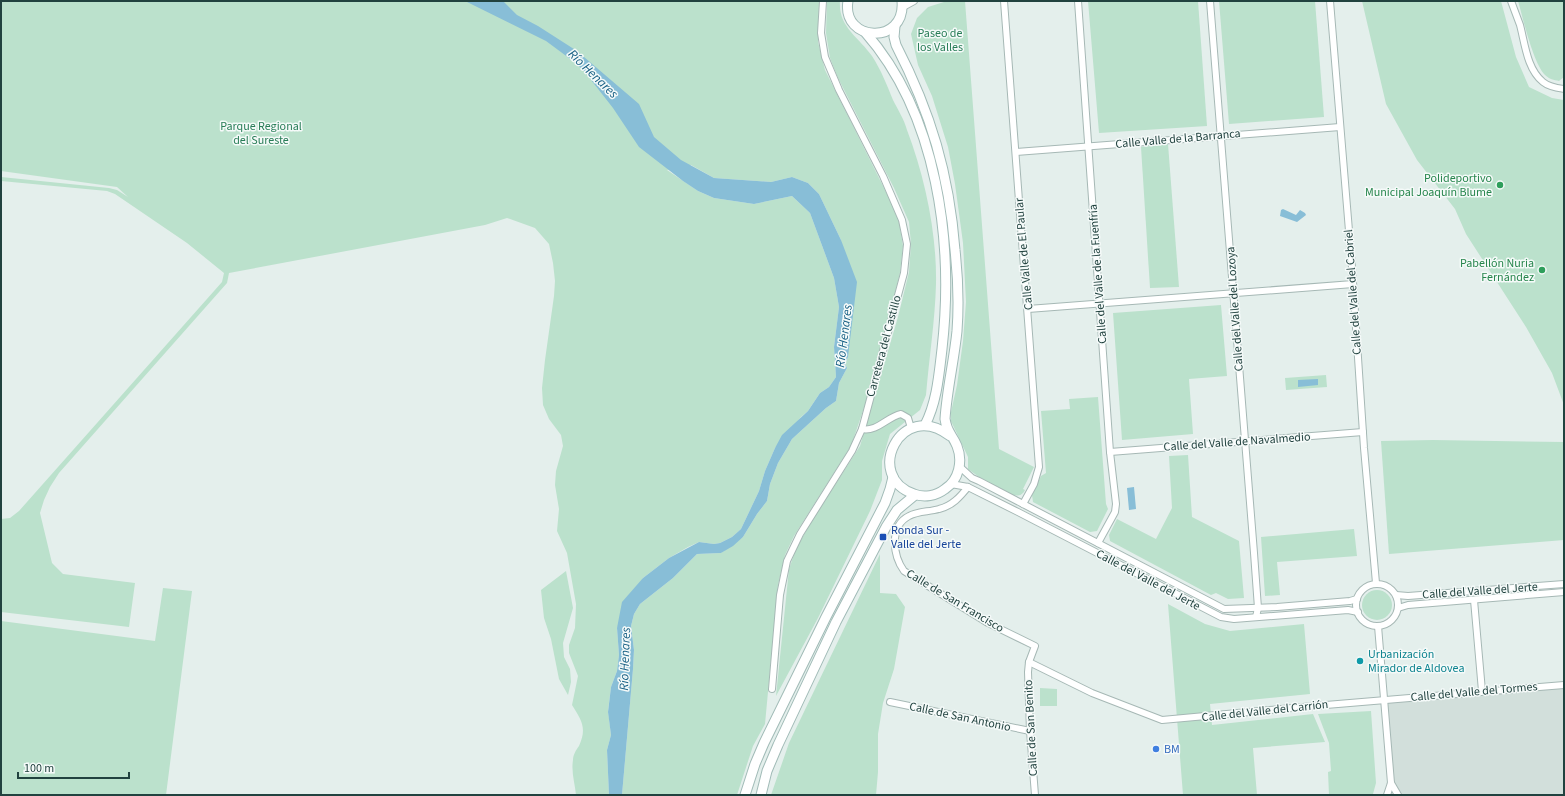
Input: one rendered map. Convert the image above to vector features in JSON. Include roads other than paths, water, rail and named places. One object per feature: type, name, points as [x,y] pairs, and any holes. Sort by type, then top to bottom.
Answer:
[{"type":"main road","points":[[848,1],[848,14],[852,22],[865,32],[881,34],[895,26]]},
{"type":"main road","points":[[903,4],[902,14],[895,26],[894,37],[896,45],[910,74],[934,132],[948,189],[953,220],[958,286],[957,331],[945,418],[946,429],[956,445],[960,456],[960,466],[952,484],[947,489],[935,495],[915,495],[902,488],[893,477],[890,466],[890,454],[894,443],[902,434],[912,428],[925,425],[943,430],[950,436]]},
{"type":"main road","points":[[865,32],[894,70],[914,109],[930,158],[940,206],[947,285],[945,320],[940,362],[932,407],[925,425]]},
{"type":"main road","points":[[745,795],[755,764],[764,743],[826,617],[885,503],[893,477]]},
{"type":"main road","points":[[761,795],[767,771],[778,745],[836,622],[886,527],[897,510],[915,495]]},
{"type":"street","name":"Carretera del Castillo","points":[[772,689],[780,595],[787,561],[800,534],[852,451],[862,429],[902,279],[907,244],[902,220],[839,90],[825,57],[821,33],[823,1]]},
{"type":"street","points":[[903,4],[914,1]]},
{"type":"street","name":"Calle Valle de El Paular","points":[[1004,1],[1039,467],[1034,484],[1023,504]]},
{"type":"street","name":"Calle del Valle de la Fuenfría","points":[[1078,1],[1110,452],[1116,504],[1115,512],[1098,543]]},
{"type":"street","name":"Calle del Valle del Lozoya","points":[[1210,1],[1258,608],[1256,617]]},
{"type":"street","name":"Calle del Valle del Cabriel","points":[[1330,1],[1376,583]]},
{"type":"street","points":[[1511,1],[1520,24],[1530,65],[1544,83],[1553,87],[1564,89]]},
{"type":"street","name":"Calle Valle de la Barranca","points":[[1016,152],[1340,127]]},
{"type":"street","points":[[1028,309],[1353,284]]},
{"type":"street","points":[[862,429],[873,428],[891,417],[901,414],[908,418],[912,428]]},
{"type":"street","name":"Calle del Valle de Navalmedio","points":[[1110,452],[1363,432]]},
{"type":"street","name":"Calle del Valle del Jerte","points":[[960,466],[969,475],[1224,609],[1258,608],[1350,601],[1357,599]]},
{"type":"street","name":"Calle del Valle del Jerte","points":[[952,484],[968,487],[1221,618],[1234,619],[1348,610],[1358,612]]},
{"type":"street","name":"Calle de San Francisco","points":[[968,487],[960,498],[952,503],[939,509],[908,516],[901,522],[896,530],[894,542],[900,565],[904,571],[988,623],[1035,646],[1029,662]]},
{"type":"street","points":[[1376,583],[1387,586],[1396,595],[1398,608],[1396,615],[1390,622],[1378,626],[1366,622],[1361,618],[1358,612],[1357,599],[1361,591],[1366,587],[1376,583]]},
{"type":"street","name":"Calle del Valle del Jerte","points":[[1396,595],[1408,596],[1564,584]]},
{"type":"street","name":"Calle del Valle del Jerte","points":[[1398,608],[1408,605],[1564,592]]},
{"type":"street","points":[[1474,600],[1482,691]]},
{"type":"street","points":[[1378,626],[1391,783],[1387,795]]},
{"type":"street","name":"Calle del Valle del Carrión","points":[[1029,662],[1092,693],[1145,715],[1162,720],[1385,699]]},
{"type":"street","name":"Calle de San Benito","points":[[1029,662],[1030,731],[1035,795]]},
{"type":"street","name":"Calle del Valle del Tormes","points":[[1385,699],[1564,685]]},
{"type":"street","name":"Calle de San Antonio","points":[[890,702],[1030,731]]},
{"type":"street","points":[[1391,783],[1398,795]]},
{"type":"water","name":"Río Henares","points":[[465,1],[503,1],[517,15],[538,26],[577,51],[639,104],[654,137],[681,160],[714,178],[771,182],[792,177],[808,183],[819,194],[841,240],[857,282],[848,357],[845,364],[847,368],[839,383],[836,401],[826,408],[792,439],[778,463],[770,484],[767,501],[743,537],[733,546],[721,553],[697,554],[673,578],[640,604],[634,614],[631,626],[634,650],[633,669],[622,795],[609,795],[607,750],[611,735],[608,712],[611,687],[617,671],[619,655],[617,628],[622,602],[643,578],[669,558],[699,542],[714,544],[720,543],[732,537],[741,529],[759,491],[765,471],[782,435],[808,411],[820,393],[829,387],[836,377],[834,347],[839,307],[834,278],[810,213],[792,196],[754,204],[714,198],[698,191],[639,147],[613,108],[584,71],[573,61],[546,41]]},
{"type":"water","points":[[1283,209],[1296,215],[1300,210],[1306,215],[1297,222],[1280,216],[1281,210]]},
{"type":"water","points":[[1318,379],[1318,385],[1298,387],[1298,380]]},
{"type":"water","points":[[1134,487],[1136,509],[1129,510],[1127,488]]},
{"type":"place","name":"Polideportivo Municipal Joaquín Blume","points":[[1500,185]]},
{"type":"place","name":"Pabellón Nuria Fernández","points":[[1542,270]]},
{"type":"place","name":"Ronda Sur - Valle del Jerte","points":[[883,537]]},
{"type":"place","name":"Urbanización Mirador de Aldovea","points":[[1360,661]]},
{"type":"place","name":"BM","points":[[1156,749]]},
{"type":"park label","name":"Paseo de los Valles","points":[[940,40]]},
{"type":"park label","name":"Parque Regional del Sureste","points":[[261,133]]}]
